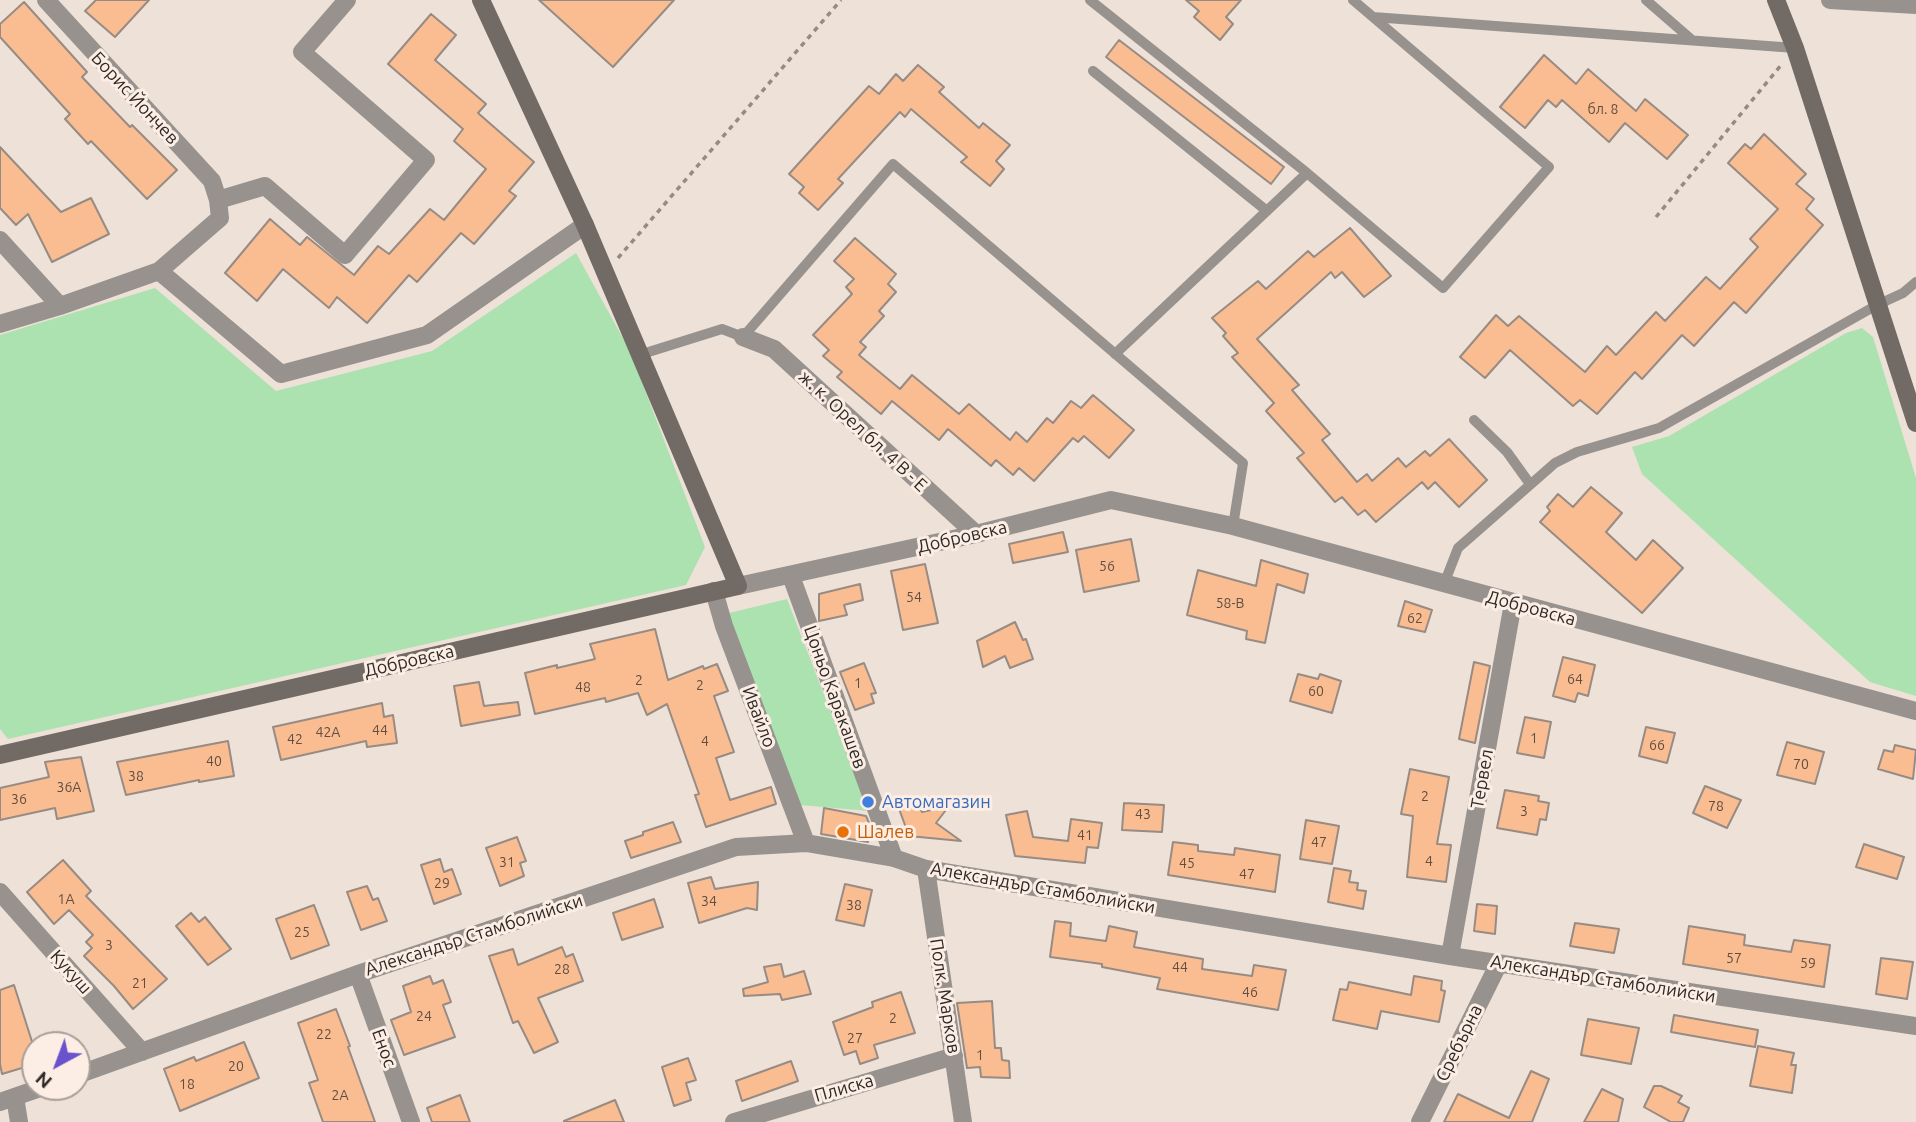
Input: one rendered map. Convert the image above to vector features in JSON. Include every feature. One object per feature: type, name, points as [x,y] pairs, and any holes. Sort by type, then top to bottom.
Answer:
[{"type":"street","points":[[0,324],[159,271],[220,218],[218,201],[265,186],[345,255],[426,160],[302,52],[347,0]]},
{"type":"street","points":[[1776,0],[1796,48],[1916,423]]},
{"type":"street","points":[[1830,0],[1916,5]]},
{"type":"street","name":"Борис Йончев","points":[[48,1],[212,181],[218,201]]},
{"type":"street","points":[[486,2],[585,225],[738,586]]},
{"type":"street","points":[[159,271],[281,374],[427,335],[585,225]]},
{"type":"street","points":[[0,240],[60,306]]},
{"type":"street","name":"ж. к. Орел бл. 4 В - Е","points":[[743,337],[774,349],[976,534]]},
{"type":"street","name":"Добровска","points":[[2,752],[976,534],[1111,500],[1233,526],[1916,711]]},
{"type":"street","name":"Цоньо Каракашев","points":[[791,576],[894,858]]},
{"type":"street","name":"Ивайло","points":[[714,591],[724,626],[806,843]]},
{"type":"street","name":"Тервел","points":[[1450,956],[1513,603]]},
{"type":"street","name":"Александър Стамболийски","points":[[91,1070],[358,974],[736,847],[806,843],[894,858],[926,869],[1450,956],[1916,1026]]},
{"type":"street","name":"Полк. Марков","points":[[926,869],[963,1122]]},
{"type":"street","name":"Кукуш","points":[[0,892],[142,1052]]},
{"type":"street","name":"Сребърна","points":[[1420,1122],[1499,963]]},
{"type":"street","name":"Енос","points":[[358,974],[411,1122]]},
{"type":"street","name":"Плиска","points":[[734,1122],[954,1056]]},
{"type":"street","points":[[8,1099],[19,1122]]},
{"type":"lane","points":[[1090,0],[1307,173],[1443,288],[1549,167],[1353,0]]},
{"type":"lane","points":[[1646,0],[1692,40]]},
{"type":"lane","points":[[1373,17],[1796,48]]},
{"type":"lane","points":[[1093,71],[1267,211]]},
{"type":"lane","points":[[639,355],[722,330],[743,337],[893,164],[1243,463],[1233,526]]},
{"type":"lane","points":[[1115,354],[1307,173]]},
{"type":"lane","points":[[1444,584],[1458,548],[1555,463],[1577,452],[1659,428],[1903,293],[1916,282]]},
{"type":"lane","points":[[1474,419],[1507,452],[1530,484]]},
{"type":"path","points":[[605,272],[841,0]]},
{"type":"path","points":[[1656,216],[1796,48]]},
{"type":"green space","points":[[576,253],[630,351],[705,547],[686,585],[8,739],[0,729],[0,335],[155,288],[276,391],[432,351]]},
{"type":"green space","points":[[1862,328],[1873,337],[1916,478],[1916,696],[1870,682],[1642,474],[1632,447],[1669,436],[1846,333]]},
{"type":"green space","points":[[787,599],[869,811],[800,805],[725,614]]},
{"type":"building","points":[[96,0],[149,0],[115,37],[85,11]]},
{"type":"building","points":[[539,0],[674,0],[613,67]]},
{"type":"building","points":[[1186,0],[1241,0],[1226,17],[1233,24],[1220,40],[1194,17],[1199,11]]},
{"type":"building","points":[[24,2],[87,72],[82,77],[130,127],[132,125],[177,170],[147,199],[91,141],[88,144],[65,119],[70,114],[0,37],[0,24]]},
{"type":"building","points":[[431,14],[456,35],[435,60],[486,104],[478,113],[534,162],[509,191],[516,196],[474,244],[461,233],[417,282],[409,275],[367,323],[337,297],[329,308],[283,269],[257,301],[225,273],[270,219],[300,245],[307,237],[354,275],[378,246],[389,254],[430,209],[444,220],[486,169],[454,141],[463,129],[388,64]]},
{"type":"building","points":[[1119,40],[1284,167],[1271,184],[1106,57]]},
{"type":"building","points":[[1544,55],[1576,84],[1588,69],[1636,111],[1645,99],[1688,135],[1667,159],[1625,123],[1609,142],[1562,100],[1556,107],[1548,100],[1525,128],[1500,107]]},
{"type":"building","points":[[918,65],[944,87],[939,92],[979,128],[983,123],[1010,145],[996,161],[1004,169],[990,186],[961,162],[967,157],[911,109],[905,117],[900,112],[838,179],[843,183],[818,210],[799,193],[804,187],[789,174],[869,86],[879,94],[896,74],[903,81]]},
{"type":"building","points":[[1764,134],[1806,174],[1796,184],[1814,199],[1806,209],[1823,225],[1746,313],[1734,302],[1694,346],[1682,335],[1642,379],[1635,372],[1597,414],[1580,400],[1573,406],[1510,350],[1485,378],[1460,357],[1496,315],[1508,326],[1519,316],[1585,372],[1607,346],[1616,355],[1656,312],[1665,321],[1706,277],[1720,289],[1758,247],[1750,239],[1778,209],[1728,163],[1745,144],[1751,149]]},
{"type":"building","points":[[0,147],[61,212],[91,198],[109,234],[52,262],[28,214],[16,225],[0,208]]},
{"type":"building","points":[[1350,228],[1391,276],[1364,297],[1342,272],[1335,278],[1331,272],[1257,339],[1299,385],[1292,390],[1330,434],[1322,440],[1357,482],[1367,474],[1372,481],[1398,458],[1406,467],[1425,451],[1430,456],[1449,439],[1487,480],[1459,507],[1435,482],[1428,489],[1422,482],[1376,522],[1365,510],[1358,515],[1342,497],[1335,502],[1297,458],[1304,453],[1266,411],[1274,403],[1232,357],[1238,353],[1223,336],[1226,333],[1212,318],[1258,281],[1266,289],[1308,251],[1314,257]]},
{"type":"building","points":[[855,238],[896,274],[888,284],[896,292],[879,311],[884,316],[860,342],[866,347],[859,355],[900,389],[912,375],[959,414],[969,404],[1010,440],[1016,432],[1027,442],[1047,418],[1053,423],[1071,401],[1081,408],[1093,395],[1134,430],[1109,458],[1084,436],[1078,442],[1073,438],[1034,481],[1019,468],[1013,475],[996,460],[991,466],[948,429],[939,440],[892,401],[881,414],[837,377],[842,372],[823,356],[829,350],[813,335],[852,294],[846,287],[854,279],[834,261]]},
{"type":"building","points":[[1591,487],[1622,513],[1606,532],[1636,560],[1653,540],[1683,568],[1642,613],[1540,522],[1550,511],[1547,507],[1558,494],[1573,507]]},
{"type":"building","points":[[1063,532],[1068,552],[1013,563],[1009,544]]},
{"type":"building","points":[[1131,539],[1139,581],[1084,592],[1076,550]]},
{"type":"building","points":[[1261,560],[1308,574],[1304,593],[1277,584],[1265,643],[1246,639],[1247,631],[1187,615],[1198,570],[1256,586]]},
{"type":"building","points":[[925,564],[938,623],[903,630],[891,571]]},
{"type":"building","points":[[860,584],[863,600],[844,605],[847,615],[819,621],[819,594]]},
{"type":"building","points":[[1405,601],[1432,610],[1425,632],[1398,626]]},
{"type":"building","points":[[1015,622],[1023,640],[1026,639],[1033,659],[1010,668],[1005,656],[983,667],[977,641]]},
{"type":"building","points":[[655,629],[668,680],[703,666],[704,669],[717,664],[728,691],[714,696],[734,752],[716,758],[730,800],[771,787],[776,804],[706,827],[695,795],[699,794],[667,704],[647,715],[638,693],[606,702],[605,698],[535,714],[525,673],[595,659],[590,644]]},
{"type":"building","points":[[1563,657],[1595,665],[1588,696],[1578,693],[1575,702],[1553,696]]},
{"type":"building","points":[[1474,662],[1490,666],[1475,743],[1459,739]]},
{"type":"building","points":[[864,663],[876,693],[871,694],[874,703],[855,710],[840,672]]},
{"type":"building","points":[[1298,674],[1318,679],[1320,674],[1341,681],[1332,713],[1290,701]]},
{"type":"building","points":[[479,682],[484,706],[518,702],[520,715],[461,726],[454,686]]},
{"type":"building","points":[[382,703],[384,717],[393,715],[397,743],[367,747],[366,741],[281,760],[273,727]]},
{"type":"building","points":[[1525,717],[1551,722],[1544,758],[1517,753]]},
{"type":"building","points":[[1646,727],[1675,733],[1667,763],[1639,756]]},
{"type":"building","points":[[228,741],[234,776],[199,780],[126,795],[117,762]]},
{"type":"building","points":[[1787,742],[1824,752],[1815,784],[1777,775]]},
{"type":"building","points":[[1895,745],[1916,750],[1913,779],[1878,769],[1884,750],[1893,752]]},
{"type":"building","points":[[81,757],[94,811],[57,819],[55,808],[0,820],[0,788],[49,777],[45,762]]},
{"type":"building","points":[[1410,769],[1449,777],[1437,844],[1451,845],[1446,882],[1407,877],[1413,816],[1401,814]]},
{"type":"building","points":[[1705,786],[1741,800],[1727,828],[1693,813]]},
{"type":"building","points":[[1505,790],[1539,796],[1538,801],[1549,803],[1546,820],[1540,819],[1537,835],[1497,828]]},
{"type":"building","points":[[917,803],[922,812],[949,806],[936,823],[961,841],[909,836],[898,806]]},
{"type":"building","points":[[1124,803],[1164,805],[1162,832],[1122,830]]},
{"type":"building","points":[[824,808],[866,816],[870,825],[868,842],[821,834]]},
{"type":"building","points":[[1027,811],[1033,837],[1068,841],[1071,819],[1102,823],[1098,848],[1087,847],[1085,863],[1015,856],[1006,815]]},
{"type":"building","points":[[1306,820],[1339,826],[1332,864],[1300,859]]},
{"type":"building","points":[[673,822],[681,842],[631,858],[625,841]]},
{"type":"building","points":[[517,837],[526,861],[520,863],[524,876],[500,886],[486,848]]},
{"type":"building","points":[[1173,842],[1198,845],[1198,851],[1234,855],[1235,848],[1280,855],[1275,892],[1168,875]]},
{"type":"building","points":[[1864,844],[1904,857],[1897,879],[1856,867]]},
{"type":"building","points":[[440,859],[444,872],[452,869],[461,894],[434,904],[421,865]]},
{"type":"building","points":[[63,860],[91,891],[86,896],[167,979],[133,1009],[84,956],[92,948],[86,942],[93,935],[69,910],[54,924],[27,892]]},
{"type":"building","points":[[1334,868],[1351,871],[1349,882],[1358,883],[1357,890],[1366,891],[1363,909],[1328,902]]},
{"type":"building","points":[[711,877],[715,889],[758,882],[757,910],[747,908],[699,923],[688,883]]},
{"type":"building","points":[[845,884],[872,890],[864,926],[836,920]]},
{"type":"building","points":[[367,886],[373,900],[378,898],[387,921],[361,930],[347,892]]},
{"type":"building","points":[[654,899],[663,927],[622,940],[613,913]]},
{"type":"building","points":[[1477,904],[1497,906],[1495,934],[1474,931]]},
{"type":"building","points":[[314,905],[329,945],[291,959],[276,919]]},
{"type":"building","points":[[191,913],[199,922],[205,917],[231,949],[208,965],[176,926]]},
{"type":"building","points":[[1055,921],[1071,923],[1070,936],[1106,941],[1109,926],[1137,932],[1134,947],[1203,959],[1202,969],[1252,976],[1254,965],[1286,970],[1278,1010],[1157,989],[1160,978],[1102,967],[1102,964],[1050,957]]},
{"type":"building","points":[[1575,923],[1619,929],[1614,953],[1570,946]]},
{"type":"building","points":[[1689,926],[1745,935],[1744,945],[1791,952],[1794,940],[1830,945],[1824,987],[1683,964]]},
{"type":"building","points":[[562,947],[566,957],[573,954],[583,981],[538,998],[558,1042],[534,1053],[518,1021],[513,1023],[489,956],[513,949],[518,965]]},
{"type":"building","points":[[1881,958],[1913,962],[1907,999],[1876,994]]},
{"type":"building","points":[[781,964],[784,977],[804,971],[811,994],[782,1000],[780,994],[744,996],[743,989],[768,982],[764,967]]},
{"type":"building","points":[[430,976],[433,984],[443,980],[451,1002],[443,1005],[455,1037],[404,1055],[391,1020],[411,1012],[403,986]]},
{"type":"building","points":[[1414,976],[1442,981],[1441,990],[1445,991],[1439,1022],[1381,1011],[1377,1029],[1333,1020],[1340,989],[1347,990],[1349,982],[1411,995]]},
{"type":"building","points":[[14,985],[29,1031],[21,1031],[21,1068],[2,1074],[0,1064],[0,990]]},
{"type":"building","points":[[901,992],[915,1033],[874,1045],[878,1058],[860,1064],[856,1051],[844,1055],[833,1022],[873,1007],[872,1002]]},
{"type":"building","points":[[992,1001],[995,1048],[1001,1048],[1002,1060],[1009,1061],[1010,1078],[981,1077],[980,1067],[967,1068],[957,1003]]},
{"type":"building","points":[[336,1009],[375,1122],[323,1122],[309,1083],[318,1080],[298,1023]]},
{"type":"building","points":[[1674,1015],[1758,1030],[1755,1047],[1671,1032]]},
{"type":"building","points":[[1588,1019],[1639,1028],[1631,1064],[1581,1055]]},
{"type":"building","points":[[244,1042],[259,1078],[180,1111],[164,1069],[194,1057],[196,1061]]},
{"type":"building","points":[[1758,1046],[1794,1053],[1791,1065],[1796,1065],[1792,1093],[1750,1086]]},
{"type":"building","points":[[688,1058],[696,1080],[686,1083],[691,1100],[674,1106],[662,1067]]},
{"type":"building","points":[[791,1061],[798,1081],[742,1101],[736,1081]]},
{"type":"building","points":[[1531,1071],[1549,1079],[1532,1122],[1444,1122],[1458,1094],[1509,1118]]},
{"type":"building","points":[[1654,1086],[1661,1086],[1682,1096],[1678,1102],[1689,1108],[1683,1122],[1671,1122],[1644,1107]]},
{"type":"building","points":[[1602,1089],[1623,1099],[1618,1122],[1584,1122]]},
{"type":"building","points":[[460,1095],[470,1122],[432,1122],[427,1108]]},
{"type":"building","points":[[615,1100],[624,1122],[564,1122],[564,1121]]},
{"type":"place","name":"Автомагазин","points":[[868,802]]},
{"type":"place","name":"Шалев","points":[[843,832]]}]
